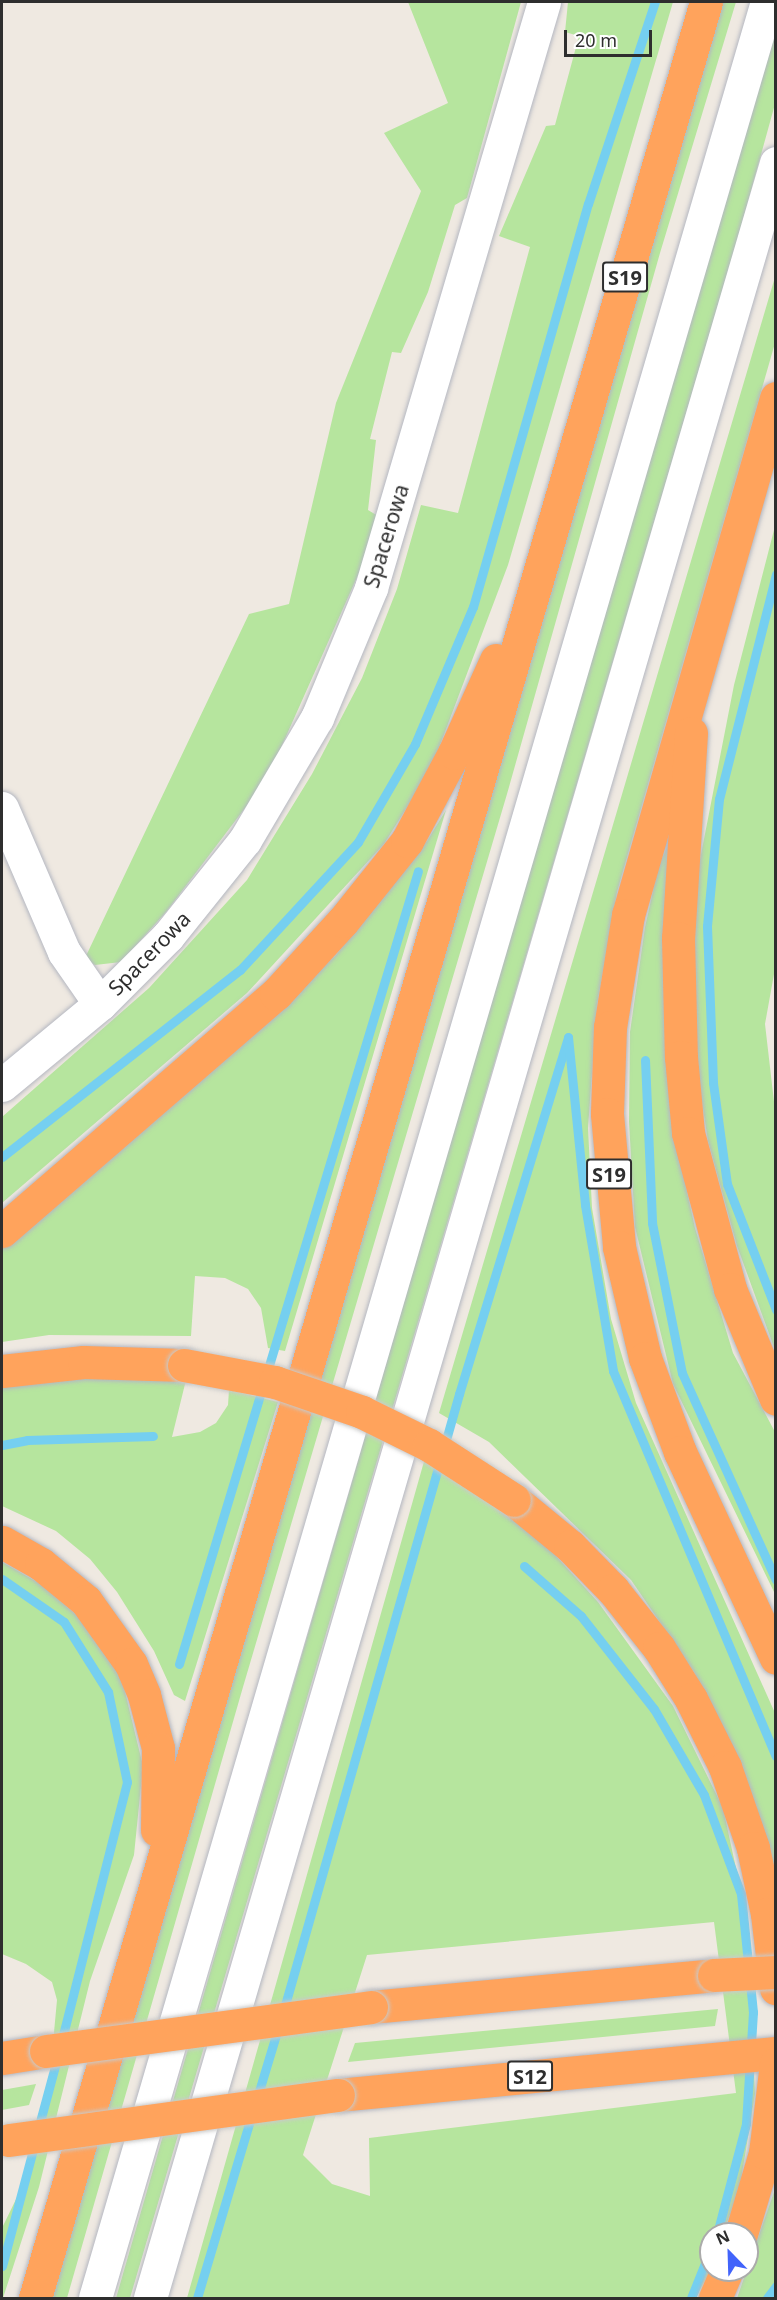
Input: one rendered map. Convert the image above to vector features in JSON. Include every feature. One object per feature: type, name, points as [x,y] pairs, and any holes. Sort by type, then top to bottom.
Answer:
[{"type":"highway","name":"S19","points":[[2,1231],[276,994],[407,841],[454,753],[545,552],[706,2]]},
{"type":"highway","name":"S19","points":[[776,398],[637,877],[619,959],[607,1064],[609,1166],[624,1274],[650,1374],[680,1452],[776,1658]]},
{"type":"highway","points":[[35,2298],[545,552]]},
{"type":"highway","points":[[695,671],[678,938],[681,1057],[688,1133],[730,1289],[776,1399]]},
{"type":"highway","points":[[2,1371],[84,1362],[184,1365],[266,1380],[362,1412],[439,1451],[514,1500],[570,1546],[613,1590],[659,1647],[691,1699],[725,1767],[753,1848],[766,1914],[776,1988]]},
{"type":"highway","points":[[2,1542],[41,1564],[86,1601],[121,1646],[138,1678],[155,1730],[160,1769],[152,1896]]},
{"type":"highway","points":[[2,2058],[371,2007],[776,1972]]},
{"type":"highway","name":"S12","points":[[5,2140],[338,2095],[776,2053]]},
{"type":"highway","points":[[745,2222],[765,2153],[776,2064]]},
{"type":"highway","points":[[715,2298],[722,2282]]},
{"type":"main road","name":"Spacerowa","points":[[2,1085],[100,1004],[168,936],[245,840],[293,764],[341,668],[393,516],[544,2]]},
{"type":"main road","points":[[95,2298],[767,2]]},
{"type":"main road","points":[[150,2298],[776,164]]},
{"type":"main road","points":[[2,808],[64,952],[100,1004]]},
{"type":"green space","points":[[408,2],[521,2],[467,198],[455,205],[428,292],[401,353],[392,352],[370,439],[376,440],[368,510],[383,519],[267,779],[166,912],[121,962],[95,965],[85,958],[249,614],[289,604],[336,403],[421,191],[384,133],[448,103]]},
{"type":"green space","points":[[568,2],[673,2],[508,565],[431,769],[384,844],[247,993],[2,1203],[2,1117],[149,988],[247,880],[312,774],[362,678],[397,589],[421,505],[458,513],[530,247],[499,236],[546,126],[555,125],[579,36],[565,32]]},
{"type":"green space","points":[[717,2],[736,2],[660,253],[507,794],[243,1687],[67,2298],[48,2298]]},
{"type":"green space","points":[[775,33],[775,104],[739,234],[130,2298],[116,2298],[410,1281],[572,698]]},
{"type":"green space","points":[[775,277],[775,343],[617,892],[597,1005],[588,1128],[592,1208],[611,1319],[636,1403],[775,1713],[775,1876],[724,1731],[694,1672],[631,1580],[489,1442],[439,1413]]},
{"type":"green space","points":[[775,526],[776,963],[765,1024],[776,1119],[775,1350],[737,1246],[708,1141],[692,1037],[697,875],[734,685]]},
{"type":"green space","points":[[446,810],[285,1351],[268,1348],[261,1308],[248,1289],[225,1278],[195,1276],[191,1336],[49,1335],[2,1342],[2,1247],[274,1014],[336,955],[427,841]]},
{"type":"green space","points":[[673,836],[671,1119],[695,1228],[733,1353],[775,1432],[775,1594],[673,1384],[635,1227],[629,1122],[630,1032],[645,927],[659,864]]},
{"type":"green space","points":[[76,1373],[186,1380],[172,1437],[200,1432],[216,1423],[228,1405],[229,1390],[278,1402],[185,1701],[174,1695],[154,1651],[117,1592],[90,1559],[56,1531],[2,1506],[2,1382]]},
{"type":"green space","points":[[425,1458],[494,1504],[555,1555],[598,1602],[673,1706],[723,1808],[747,1919],[755,2094],[740,2186],[727,2222],[699,2222],[699,2282],[704,2282],[696,2298],[187,2298]],"holes":[[[714,1922],[736,2093],[369,2138],[370,2196],[332,2184],[303,2155],[367,1955]]]},
{"type":"green space","points":[[2,1562],[39,1583],[87,1624],[120,1671],[143,1766],[134,1855],[90,1981],[39,2187],[3,2298],[2,2228],[21,2189],[49,2086],[57,2000],[52,1982],[26,1964],[2,1954]]},
{"type":"green space","points":[[718,2009],[715,2026],[348,2062],[355,2043]]},
{"type":"green space","points":[[36,2084],[29,2105],[2,2110],[2,2090]]},
{"type":"green space","points":[[775,2189],[775,2298],[737,2298],[743,2282],[759,2282],[759,2235]]},
{"type":"waterway","points":[[2,1157],[240,970],[358,842],[415,744],[473,607],[588,204],[655,2]]},
{"type":"waterway","points":[[776,574],[719,799],[707,926],[713,1083],[727,1184],[776,1310]]},
{"type":"waterway","points":[[179,1664],[418,871]]},
{"type":"waterway","points":[[283,2012],[459,1394],[568,1037],[585,1205],[613,1371],[776,1756]]},
{"type":"waterway","points":[[645,1060],[652,1223],[682,1373],[776,1580]]},
{"type":"waterway","points":[[2,1445],[27,1440],[153,1436]]},
{"type":"waterway","points":[[524,1566],[581,1616],[654,1709],[704,1795],[741,1894],[753,2012],[746,2124],[720,2222]]},
{"type":"waterway","points":[[2,1579],[64,1622],[108,1692],[127,1782],[61,2042]]},
{"type":"waterway","points":[[256,2101],[279,2025]]},
{"type":"waterway","points":[[38,2129],[58,2055]]},
{"type":"waterway","points":[[197,2298],[252,2114]]},
{"type":"waterway","points":[[2,2266],[35,2142]]},
{"type":"waterway","points":[[691,2298],[699,2278]]},
{"type":"waterway","points":[[767,2298],[776,2286]]}]
